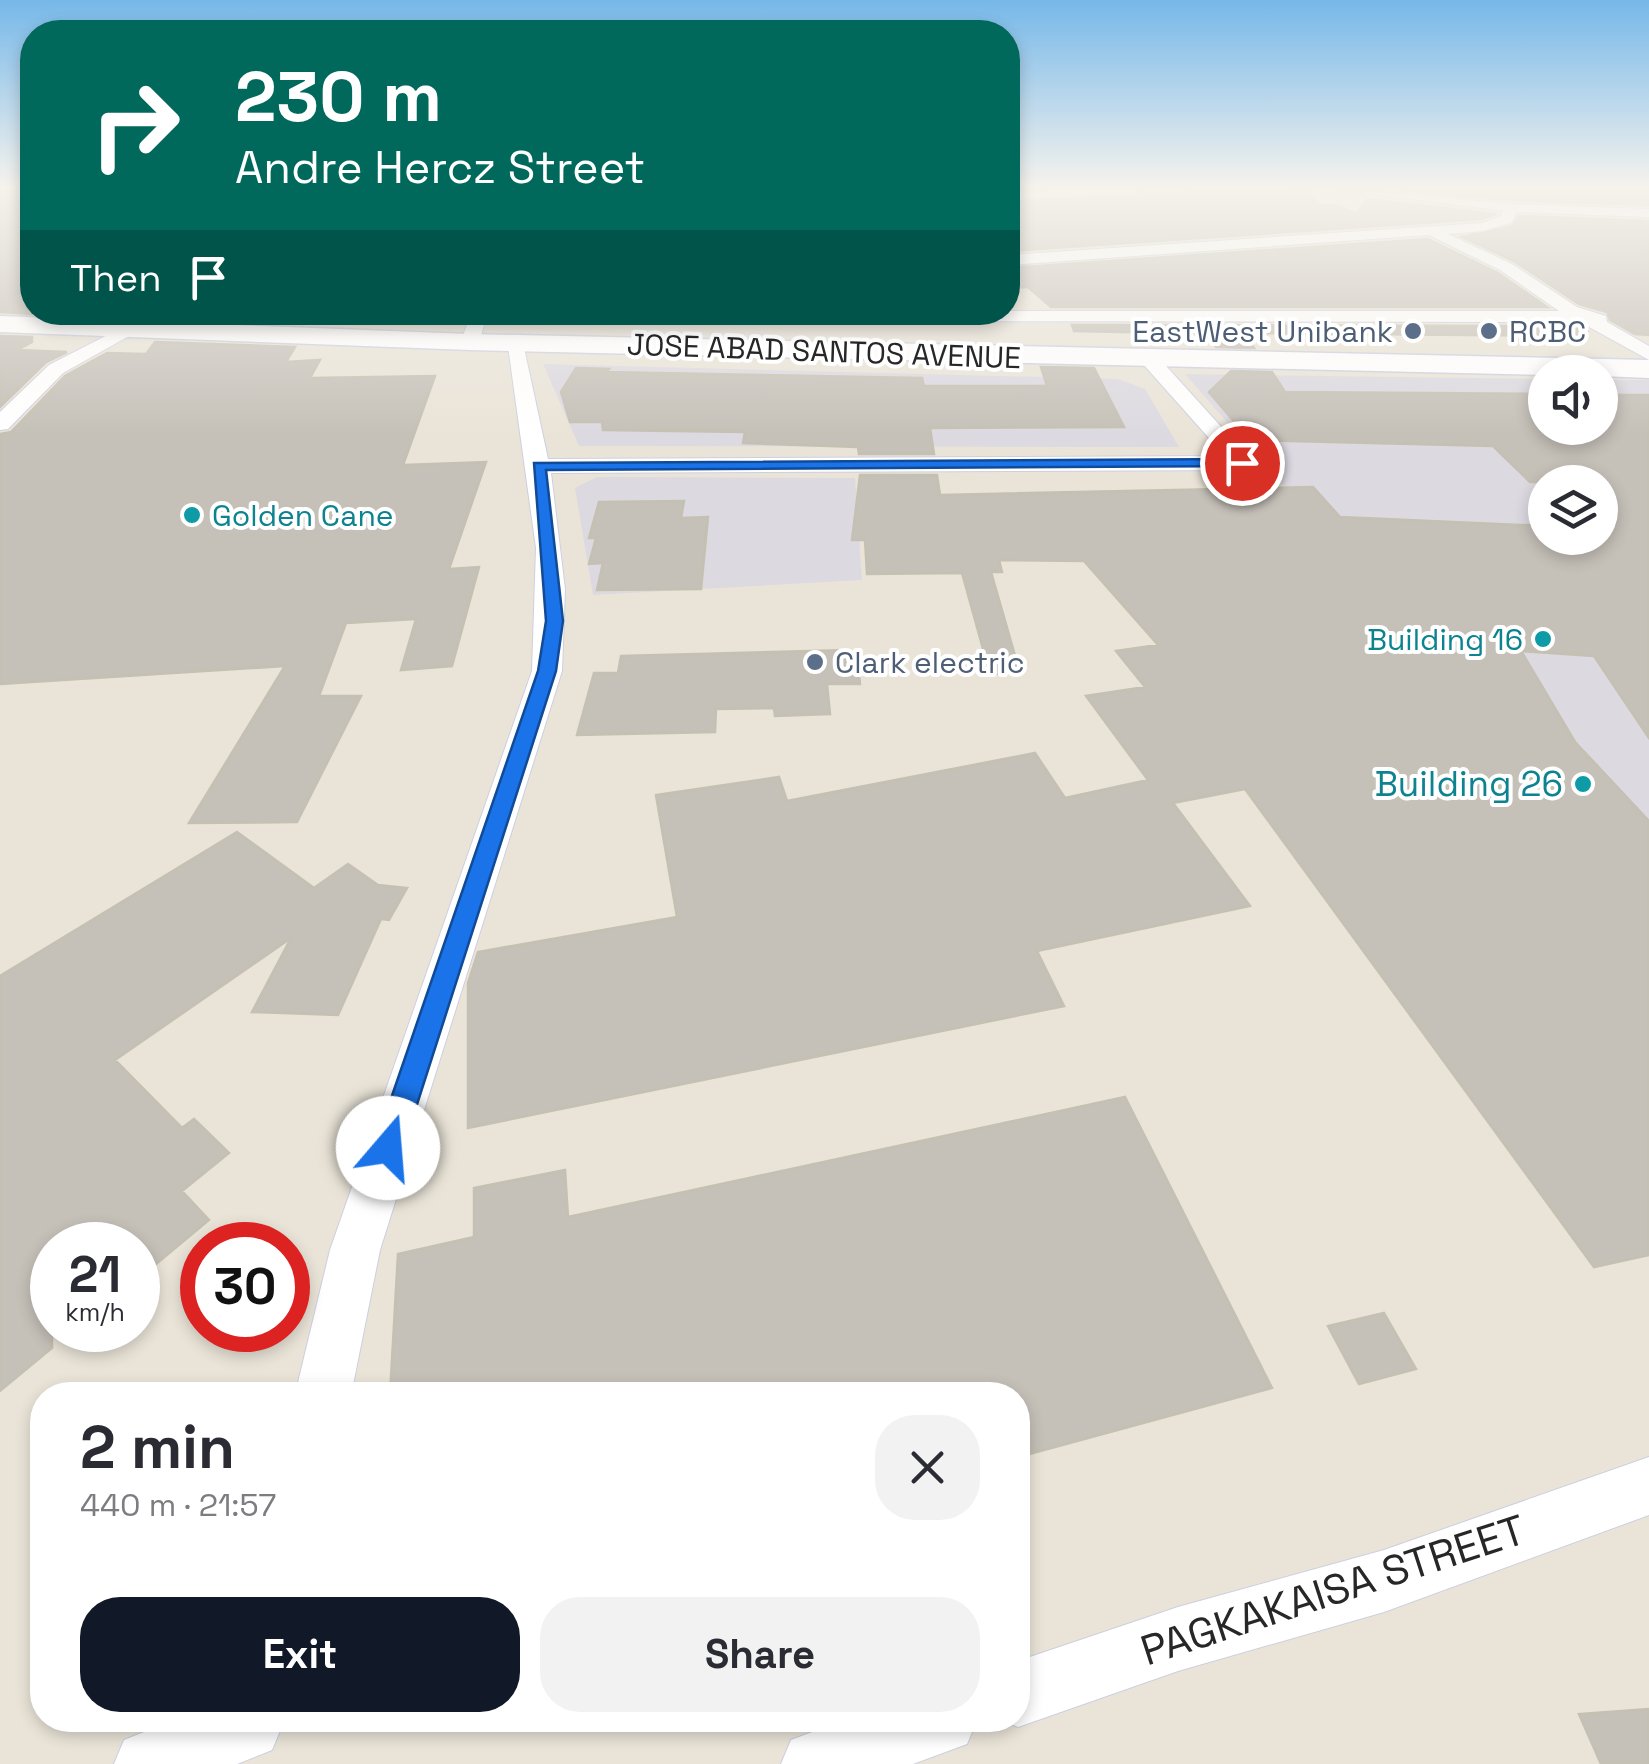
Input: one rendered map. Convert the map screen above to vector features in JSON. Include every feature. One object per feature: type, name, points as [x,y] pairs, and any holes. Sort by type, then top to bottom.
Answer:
[{"type":"main road","name":"JOSE ABAD SANTOS AVENUE","points":[[126,325],[470,342],[1649,369]]},
{"type":"street","points":[[1512,271],[1568,314]]},
{"type":"street","points":[[1020,314],[1568,314],[1600,318],[1594,322],[1649,354]]},
{"type":"street","points":[[0,424],[56,369],[126,325]]},
{"type":"street","points":[[470,342],[476,325]]},
{"type":"street","points":[[854,351],[857,325]]},
{"type":"street","points":[[326,1382],[355,1250],[547,671],[555,621],[538,466],[514,342]]},
{"type":"street","points":[[538,466],[1242,463],[1150,360]]},
{"type":"street","name":"PAGKAKAISA STREET","points":[[1030,1690],[1178,1639],[1384,1582],[1649,1486]]},
{"type":"street","points":[[816,1764],[908,1732]]},
{"type":"street","points":[[148,1764],[247,1737]]},
{"type":"shaded area","points":[[543,364],[1118,379],[1145,389],[1179,447],[579,446]]},
{"type":"shaded area","points":[[1185,374],[1528,379],[1528,445],[1618,445],[1618,380],[1649,380],[1649,911],[1405,612],[1276,478]]},
{"type":"shaded area","points":[[597,477],[855,478],[862,580],[593,595],[575,488]]},
{"type":"building","points":[[0,271],[20,271],[20,313],[0,312]]},
{"type":"building","points":[[1020,271],[1495,271],[1547,307],[1051,307],[1028,287],[1020,287]]},
{"type":"building","points":[[1530,271],[1649,271],[1649,335],[1635,334],[1610,320],[1607,312],[1579,304]]},
{"type":"building","points":[[1072,325],[1565,326],[1589,331],[1574,330],[1583,336],[1245,333],[1254,348],[1216,347],[1208,334],[1074,331]]},
{"type":"building","points":[[0,336],[32,337],[32,342],[17,350],[67,352],[46,362],[0,407]]},
{"type":"building","name":"Golden Cane","points":[[155,342],[295,347],[286,362],[320,360],[310,378],[435,376],[403,465],[486,462],[449,569],[479,567],[452,666],[401,670],[416,619],[346,623],[319,696],[361,696],[297,822],[189,823],[285,666],[0,684],[0,434],[11,432],[65,376],[107,353],[146,354]]},
{"type":"building","points":[[1041,367],[1094,368],[1124,427],[930,428],[934,454],[859,454],[858,447],[743,443],[745,432],[603,430],[602,422],[570,422],[561,392],[576,368],[609,369],[606,372],[922,378],[924,386],[1047,386]]},
{"type":"building","points":[[1231,371],[1272,372],[1285,392],[1528,394],[1528,445],[1618,445],[1618,395],[1649,395],[1649,738],[1594,656],[1521,651],[1575,742],[1649,821],[1649,1255],[1594,1267],[1245,789],[1173,803],[1250,906],[1037,951],[1064,1006],[468,1128],[468,983],[478,952],[677,917],[656,795],[779,777],[787,801],[1035,753],[1065,798],[1148,780],[1086,696],[1145,687],[1116,651],[1158,645],[1084,561],[999,560],[1002,572],[991,572],[1020,673],[990,674],[962,573],[867,574],[865,540],[852,540],[860,475],[937,475],[940,495],[1313,487],[1340,517],[1528,525],[1528,555],[1618,555],[1618,465],[1528,465],[1528,480],[1493,446],[1250,440],[1209,392]]},
{"type":"building","points":[[684,501],[681,518],[708,517],[701,589],[597,590],[603,563],[589,564],[596,538],[589,538],[599,502]]},
{"type":"building","points":[[849,650],[857,654],[860,684],[827,684],[830,714],[775,716],[774,708],[716,709],[715,732],[577,735],[594,673],[618,673],[621,656]]},
{"type":"building","points":[[237,832],[314,888],[348,864],[378,885],[407,888],[389,920],[381,919],[338,1015],[252,1012],[291,938],[115,1060],[182,1128],[194,1119],[229,1153],[182,1191],[209,1220],[180,1222],[180,1244],[160,1261],[160,1222],[30,1222],[30,1352],[47,1352],[0,1391],[0,976]]},
{"type":"building","points":[[1125,1097],[1272,1388],[1030,1454],[1030,1382],[391,1382],[398,1254],[474,1237],[474,1188],[565,1170],[568,1217]]},
{"type":"building","points":[[1384,1313],[1416,1369],[1359,1384],[1328,1326]]},
{"type":"building","points":[[1649,1709],[1649,1764],[1601,1764],[1579,1714]]},
{"type":"place","name":"EastWest Unibank","points":[[1413,331]]},
{"type":"place","name":"RCBC","points":[[1489,331]]},
{"type":"place","name":"Golden Cane","points":[[192,515]]},
{"type":"place","name":"Building 16","points":[[1543,639]]},
{"type":"place","name":"Clark electric","points":[[815,662]]},
{"type":"place","name":"Building 26","points":[[1583,784]]},
{"type":"route","points":[[388,1148],[547,671],[555,621],[538,466],[1242,463]]}]
